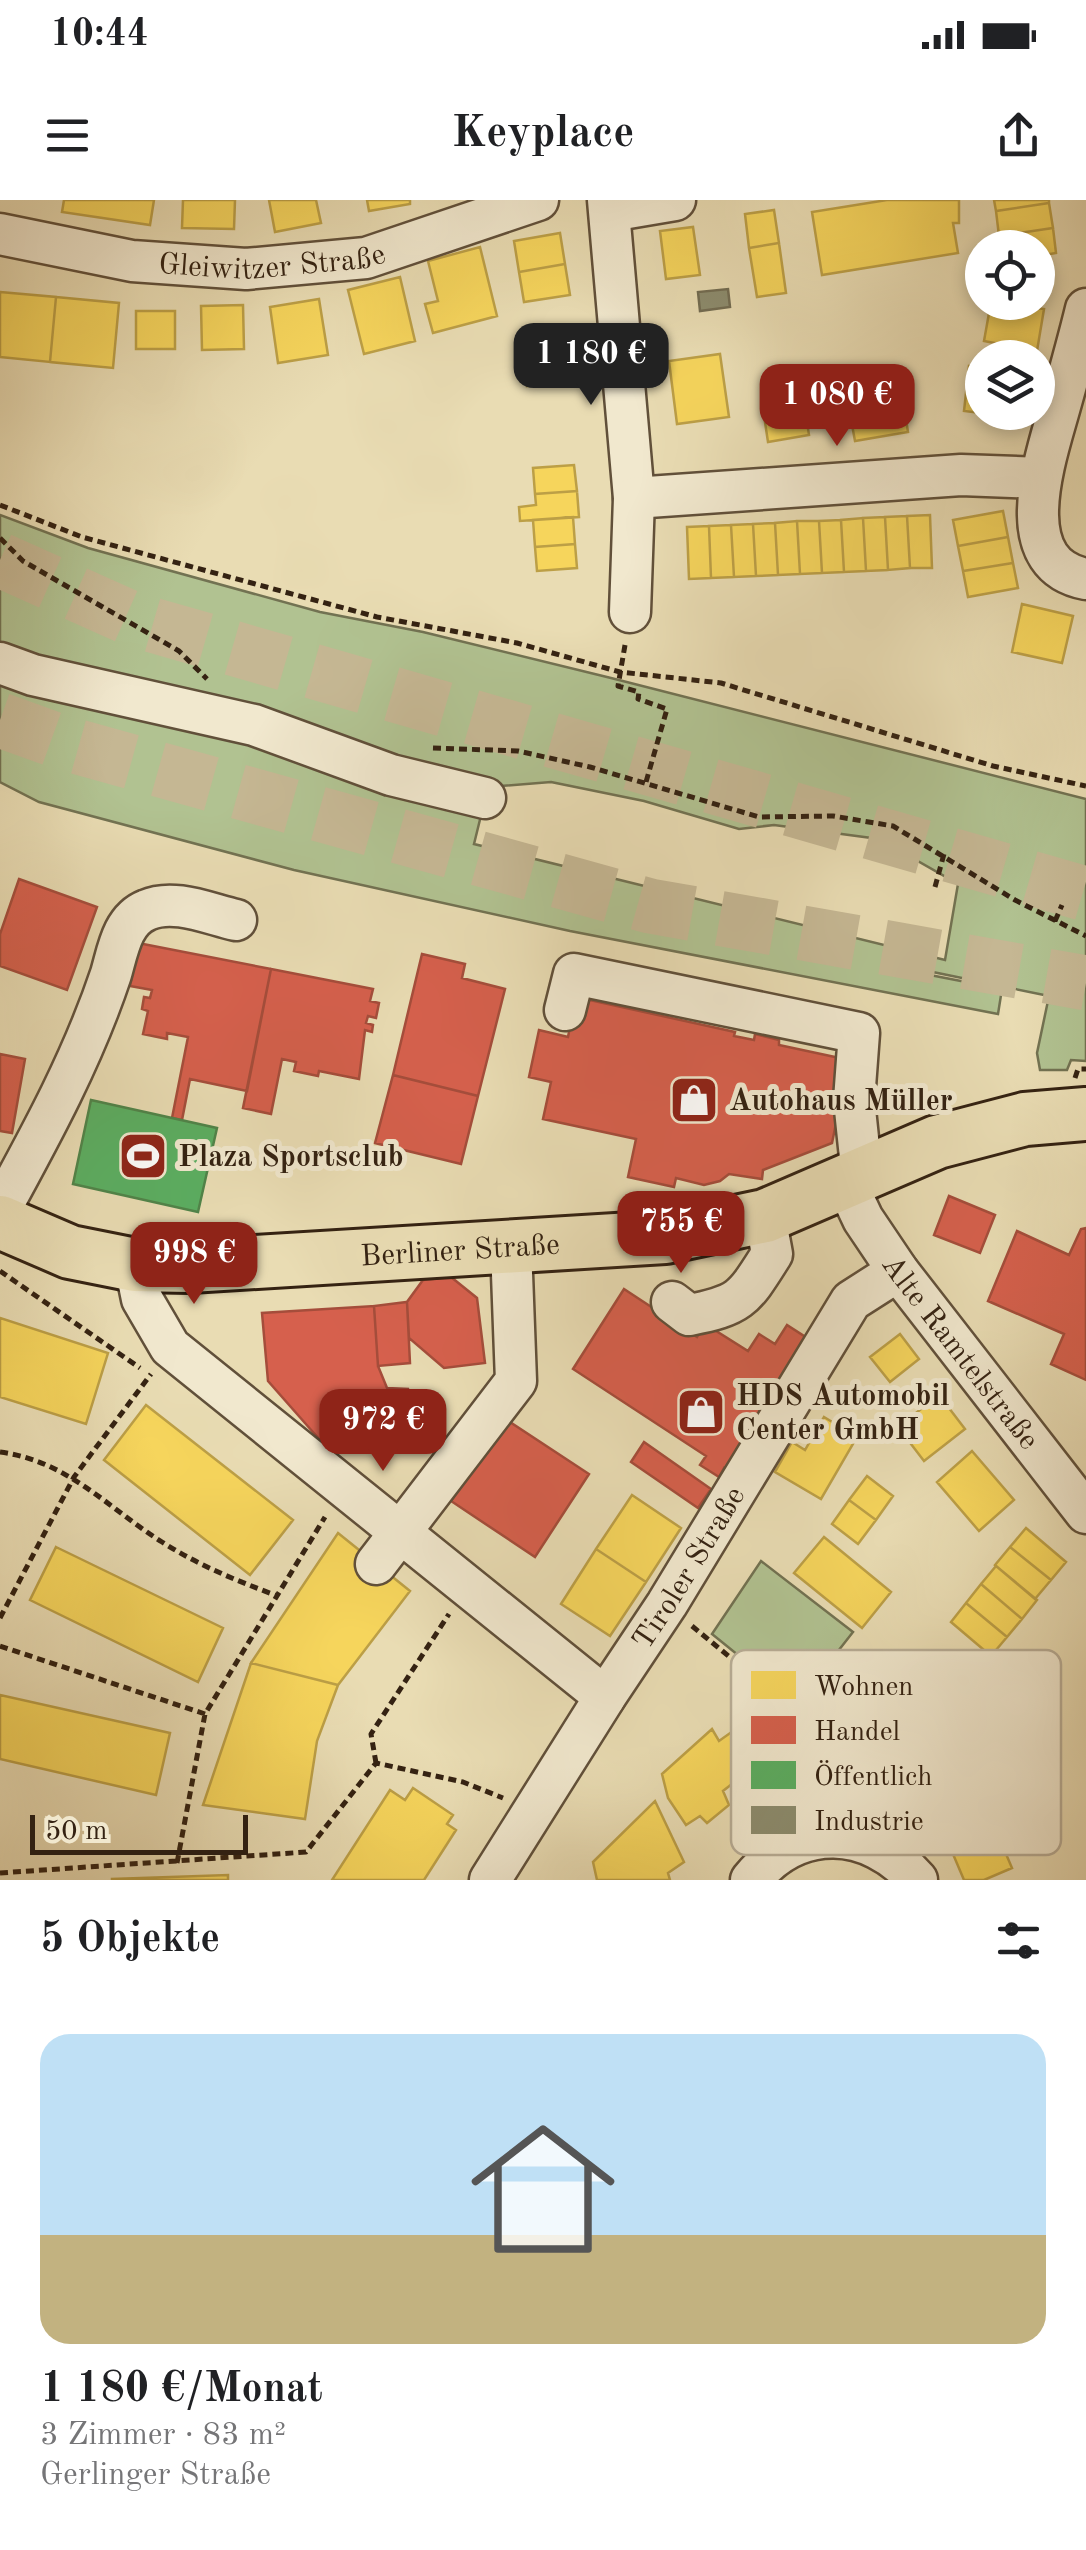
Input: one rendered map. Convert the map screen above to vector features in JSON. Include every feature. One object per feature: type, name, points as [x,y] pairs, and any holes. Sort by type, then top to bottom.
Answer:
[{"type":"main road","name":"Berliner Straße","points":[[0,1222],[70,1252],[135,1266],[190,1266],[664,1237],[765,1216],[937,1142],[1024,1119],[1086,1114]]},
{"type":"street","name":"Gleiwitzer Straße","points":[[0,234],[132,261],[246,269],[366,258],[538,200]]},
{"type":"street","points":[[630,612],[634,498],[609,205],[675,200]]},
{"type":"street","points":[[1086,310],[1041,478],[1037,508],[1039,530],[1051,560],[1070,576],[1086,580]]},
{"type":"street","points":[[634,498],[961,474],[1041,478]]},
{"type":"street","points":[[0,663],[33,676],[254,725],[390,775],[485,798]]},
{"type":"street","points":[[0,1210],[68,1083],[94,1024],[127,924],[145,910],[167,904],[236,920]]},
{"type":"street","points":[[564,1010],[574,974],[859,1033],[854,1179]]},
{"type":"street","name":"Alte Ramtelstraße","points":[[854,1179],[863,1218],[898,1271],[1086,1513]]},
{"type":"street","points":[[672,1302],[689,1315],[716,1310],[742,1299],[772,1254],[765,1216]]},
{"type":"street","points":[[376,1564],[516,1380],[510,1248]]},
{"type":"street","points":[[135,1266],[142,1299],[170,1347],[604,1696]]},
{"type":"street","name":"Tiroler Straße","points":[[490,1880],[604,1696],[667,1604],[851,1301],[898,1271]]},
{"type":"street","points":[[751,1880],[774,1855]]},
{"type":"street","points":[[892,1855],[917,1880]]},
{"type":"path","points":[[0,505],[82,538],[377,617],[517,642],[620,672],[722,683],[993,766],[1086,786]]},
{"type":"path","points":[[0,538],[22,561],[179,651],[254,725]]},
{"type":"path","points":[[620,672],[618,686],[640,692],[638,699],[667,709],[646,782]]},
{"type":"path","points":[[390,775],[406,758],[428,748],[518,751],[646,782],[759,817],[833,816],[893,826],[1086,936]]},
{"type":"path","points":[[935,887],[944,854]]},
{"type":"path","points":[[1055,921],[1062,906]]},
{"type":"path","points":[[0,1618],[74,1477],[170,1347]]},
{"type":"path","points":[[0,1452],[74,1477],[159,1540],[210,1570],[275,1594]]},
{"type":"path","points":[[178,1862],[204,1714],[327,1514]]},
{"type":"path","points":[[667,1604],[731,1657]]},
{"type":"path","points":[[0,1861],[4,1873],[306,1852],[376,1763],[372,1734],[449,1613]]},
{"type":"path","points":[[0,1646],[204,1714]]},
{"type":"path","points":[[376,1763],[462,1782],[500,1796],[529,1818]]},
{"type":"green space","points":[[0,515],[88,548],[320,612],[423,632],[1086,799],[1086,1061],[1071,1060],[1067,1070],[1040,1070],[1037,1053],[1049,996],[928,971],[933,959],[888,958],[931,959],[925,974],[1002,989],[998,1014],[570,931],[294,870],[39,802],[0,782]],"holes":[[[551,782],[644,801],[739,829],[774,825],[879,839],[958,884],[945,960],[474,844],[488,787]]]},
{"type":"green space","points":[[761,1561],[853,1632],[839,1650],[732,1650],[712,1634]]},
{"type":"building: Wohnen","points":[[64,200],[154,200],[150,225],[62,212]]},
{"type":"building: Wohnen","points":[[183,200],[235,200],[234,229],[182,228]]},
{"type":"building: Wohnen","points":[[269,200],[316,200],[321,223],[275,232]]},
{"type":"building: Wohnen","points":[[367,200],[410,200],[410,204],[369,211]]},
{"type":"building: Wohnen","points":[[887,200],[959,200],[959,223],[953,223],[958,253],[822,275],[812,212]]},
{"type":"building: Wohnen","points":[[994,200],[1049,200],[1049,203],[996,211]]},
{"type":"building: Wohnen","points":[[1049,203],[1053,228],[998,230],[996,211]]},
{"type":"building: Wohnen","points":[[774,210],[779,243],[749,248],[745,214]]},
{"type":"building: Wohnen","points":[[693,227],[700,275],[666,279],[660,231]]},
{"type":"building: Wohnen","points":[[560,233],[565,264],[519,272],[514,241]]},
{"type":"building: Wohnen","points":[[779,243],[786,293],[757,297],[749,248]]},
{"type":"building: Wohnen","points":[[480,247],[497,316],[433,333],[425,304],[438,301],[428,261]]},
{"type":"building: Wohnen","points":[[565,264],[570,295],[524,302],[519,272]]},
{"type":"building: Wohnen","points":[[400,277],[415,341],[364,354],[348,290]]},
{"type":"building: Wohnen","points":[[0,292],[56,297],[50,362],[0,357]]},
{"type":"building: Wohnen","points":[[56,297],[119,303],[113,368],[50,362]]},
{"type":"building: Wohnen","points":[[319,299],[328,355],[278,363],[270,307]]},
{"type":"building: Wohnen","points":[[243,305],[244,349],[202,350],[201,306]]},
{"type":"building: Wohnen","points":[[136,311],[175,311],[175,349],[136,349]]},
{"type":"building: Wohnen","points":[[988,320],[1042,320],[1039,340],[984,340]]},
{"type":"building: Wohnen","points":[[560,327],[567,381],[527,386],[521,332]]},
{"type":"building: Wohnen","points":[[720,354],[729,417],[677,424],[669,361]]},
{"type":"building: Wohnen","points":[[902,394],[908,432],[855,441],[848,403]]},
{"type":"building: Wohnen","points":[[804,402],[809,435],[768,442],[763,409]]},
{"type":"building: Wohnen","points":[[574,465],[577,491],[535,494],[533,468]]},
{"type":"building: Wohnen","points":[[577,491],[579,517],[520,521],[519,507],[536,505],[535,494]]},
{"type":"building: Wohnen","points":[[1003,511],[1008,537],[958,546],[953,520]]},
{"type":"building: Wohnen","points":[[930,515],[932,568],[910,568],[907,516]]},
{"type":"building: Wohnen","points":[[907,516],[910,568],[888,570],[885,517]]},
{"type":"building: Wohnen","points":[[573,517],[575,544],[535,547],[533,520]]},
{"type":"building: Wohnen","points":[[885,517],[888,570],[866,571],[863,518]]},
{"type":"building: Wohnen","points":[[863,518],[866,571],[844,572],[841,520]]},
{"type":"building: Wohnen","points":[[841,520],[844,572],[822,573],[819,521]]},
{"type":"building: Wohnen","points":[[797,521],[800,574],[778,575],[775,523]]},
{"type":"building: Wohnen","points":[[797,521],[819,521],[822,573],[800,574]]},
{"type":"building: Wohnen","points":[[775,523],[778,575],[756,576],[753,524]]},
{"type":"building: Wohnen","points":[[753,524],[756,576],[734,577],[731,525]]},
{"type":"building: Wohnen","points":[[731,525],[734,577],[711,578],[709,526]]},
{"type":"building: Wohnen","points":[[709,526],[711,578],[689,579],[687,527]]},
{"type":"building: Wohnen","points":[[1008,537],[1013,563],[963,571],[958,546]]},
{"type":"building: Wohnen","points":[[575,544],[577,568],[537,571],[535,547]]},
{"type":"building: Wohnen","points":[[1013,563],[1018,588],[968,597],[963,571]]},
{"type":"building: Wohnen","points":[[1022,604],[1073,616],[1062,663],[1012,652]]},
{"type":"building: Wohnen","points":[[0,1318],[108,1353],[86,1424],[0,1397]]},
{"type":"building: Wohnen","points":[[900,1334],[919,1359],[890,1382],[870,1357]]},
{"type":"building: Wohnen","points":[[939,1395],[965,1429],[924,1461],[898,1427]]},
{"type":"building: Wohnen","points":[[146,1405],[293,1520],[250,1575],[104,1460]]},
{"type":"building: Wohnen","points":[[824,1417],[857,1437],[821,1499],[775,1472],[792,1442],[805,1450]]},
{"type":"building: Wohnen","points":[[972,1451],[1014,1500],[979,1531],[937,1482]]},
{"type":"building: Wohnen","points":[[867,1476],[893,1496],[876,1520],[849,1500]]},
{"type":"building: Wohnen","points":[[632,1495],[681,1528],[646,1582],[596,1549]]},
{"type":"building: Wohnen","points":[[849,1500],[876,1520],[858,1544],[832,1524]]},
{"type":"building: Wohnen","points":[[1026,1528],[1066,1562],[1051,1580],[1010,1547]]},
{"type":"building: Wohnen","points":[[338,1533],[410,1591],[338,1685],[251,1663]]},
{"type":"building: Wohnen","points":[[824,1537],[891,1592],[862,1628],[794,1573]]},
{"type":"building: Wohnen","points":[[56,1547],[223,1628],[198,1682],[30,1600]]},
{"type":"building: Wohnen","points":[[1010,1547],[1051,1580],[1035,1599],[995,1565]]},
{"type":"building: Wohnen","points":[[596,1549],[646,1582],[610,1636],[561,1604]]},
{"type":"building: Wohnen","points":[[996,1566],[1037,1600],[1022,1619],[981,1584]]},
{"type":"building: Wohnen","points":[[981,1584],[1022,1619],[1007,1637],[966,1603]]},
{"type":"building: Wohnen","points":[[966,1603],[1007,1637],[996,1650],[984,1650],[951,1622]]},
{"type":"building: Wohnen","points":[[251,1663],[338,1685],[317,1741],[305,1819],[203,1805]]},
{"type":"building: Wohnen","points":[[0,1695],[170,1733],[156,1795],[0,1759]]},
{"type":"building: Wohnen","points":[[712,1729],[719,1741],[731,1732],[731,1785],[723,1791],[729,1805],[707,1823],[700,1816],[686,1825],[668,1798],[662,1774]]},
{"type":"building: Wohnen","points":[[413,1788],[453,1815],[447,1824],[456,1830],[424,1880],[332,1880],[390,1790],[405,1800]]},
{"type":"building: Wohnen","points":[[655,1801],[684,1862],[668,1873],[670,1880],[597,1880],[593,1862]]},
{"type":"building: Wohnen","points":[[953,1855],[1006,1855],[1012,1868],[984,1880],[964,1880]]},
{"type":"building: Wohnen","points":[[228,1875],[228,1880],[112,1880],[112,1879]]},
{"type":"building: Handel","points":[[19,879],[97,907],[67,990],[0,966],[0,934]]},
{"type":"building: Handel","points":[[138,943],[271,969],[247,1091],[190,1079],[182,1120],[172,1118],[188,1037],[167,1033],[167,1039],[143,1034],[148,1011],[142,1009],[144,997],[150,998],[152,990],[130,986]]},
{"type":"building: Handel","points":[[422,954],[465,964],[462,978],[505,989],[478,1096],[393,1075]]},
{"type":"building: Handel","points":[[271,969],[373,989],[370,1001],[379,1003],[376,1018],[368,1016],[366,1023],[373,1025],[372,1032],[365,1030],[359,1079],[319,1071],[318,1076],[294,1071],[296,1062],[282,1059],[271,1114],[243,1108]]},
{"type":"building: Handel","name":"Autohaus Müller","points":[[576,997],[735,1032],[734,1036],[754,1040],[755,1034],[779,1040],[779,1045],[849,1060],[832,1143],[763,1170],[762,1179],[729,1174],[704,1185],[676,1178],[674,1187],[628,1177],[636,1139],[543,1119],[551,1082],[529,1077],[539,1030],[568,1037]]},
{"type":"building: Handel","points":[[0,1054],[25,1059],[12,1133],[0,1131]]},
{"type":"building: Handel","points":[[393,1075],[478,1096],[461,1164],[375,1143]]},
{"type":"building: Handel","points":[[949,1196],[995,1215],[980,1253],[934,1235]]},
{"type":"building: Handel","points":[[1086,1228],[1086,1380],[1051,1364],[1064,1334],[988,1301],[1017,1231],[1069,1255],[1081,1229]]},
{"type":"building: Handel","points":[[451,1277],[477,1298],[485,1363],[444,1368],[409,1338],[407,1302],[423,1280]]},
{"type":"building: Handel","name":"HDS Automobil Center GmbH","points":[[624,1289],[697,1337],[705,1324],[748,1351],[759,1334],[775,1344],[787,1325],[807,1338],[719,1477],[700,1465],[706,1456],[573,1369]]},
{"type":"building: Handel","points":[[407,1302],[410,1363],[378,1366],[374,1306]]},
{"type":"building: Handel","points":[[374,1306],[378,1366],[387,1388],[408,1389],[416,1443],[327,1448],[268,1381],[262,1313]]},
{"type":"building: Handel","points":[[504,1418],[589,1474],[535,1557],[451,1501]]},
{"type":"building: Handel","points":[[644,1442],[711,1489],[698,1508],[631,1462]]},
{"type":"building: Öffentlich","points":[[91,1100],[217,1128],[198,1212],[73,1184]]},
{"type":"building: Industrie","points":[[728,289],[730,307],[700,311],[698,292]]},
{"type":"tunnel","points":[[0,560],[135,620],[1086,894]]},
{"type":"tunnel","points":[[0,720],[64,743],[650,906],[1086,983]]},
{"type":"place","name":"Autohaus Müller","points":[[694,1100]]},
{"type":"place","name":"Plaza Sportsclub","points":[[143,1156]]},
{"type":"place","name":"HDS Automobil Center GmbH","points":[[701,1412]]}]
